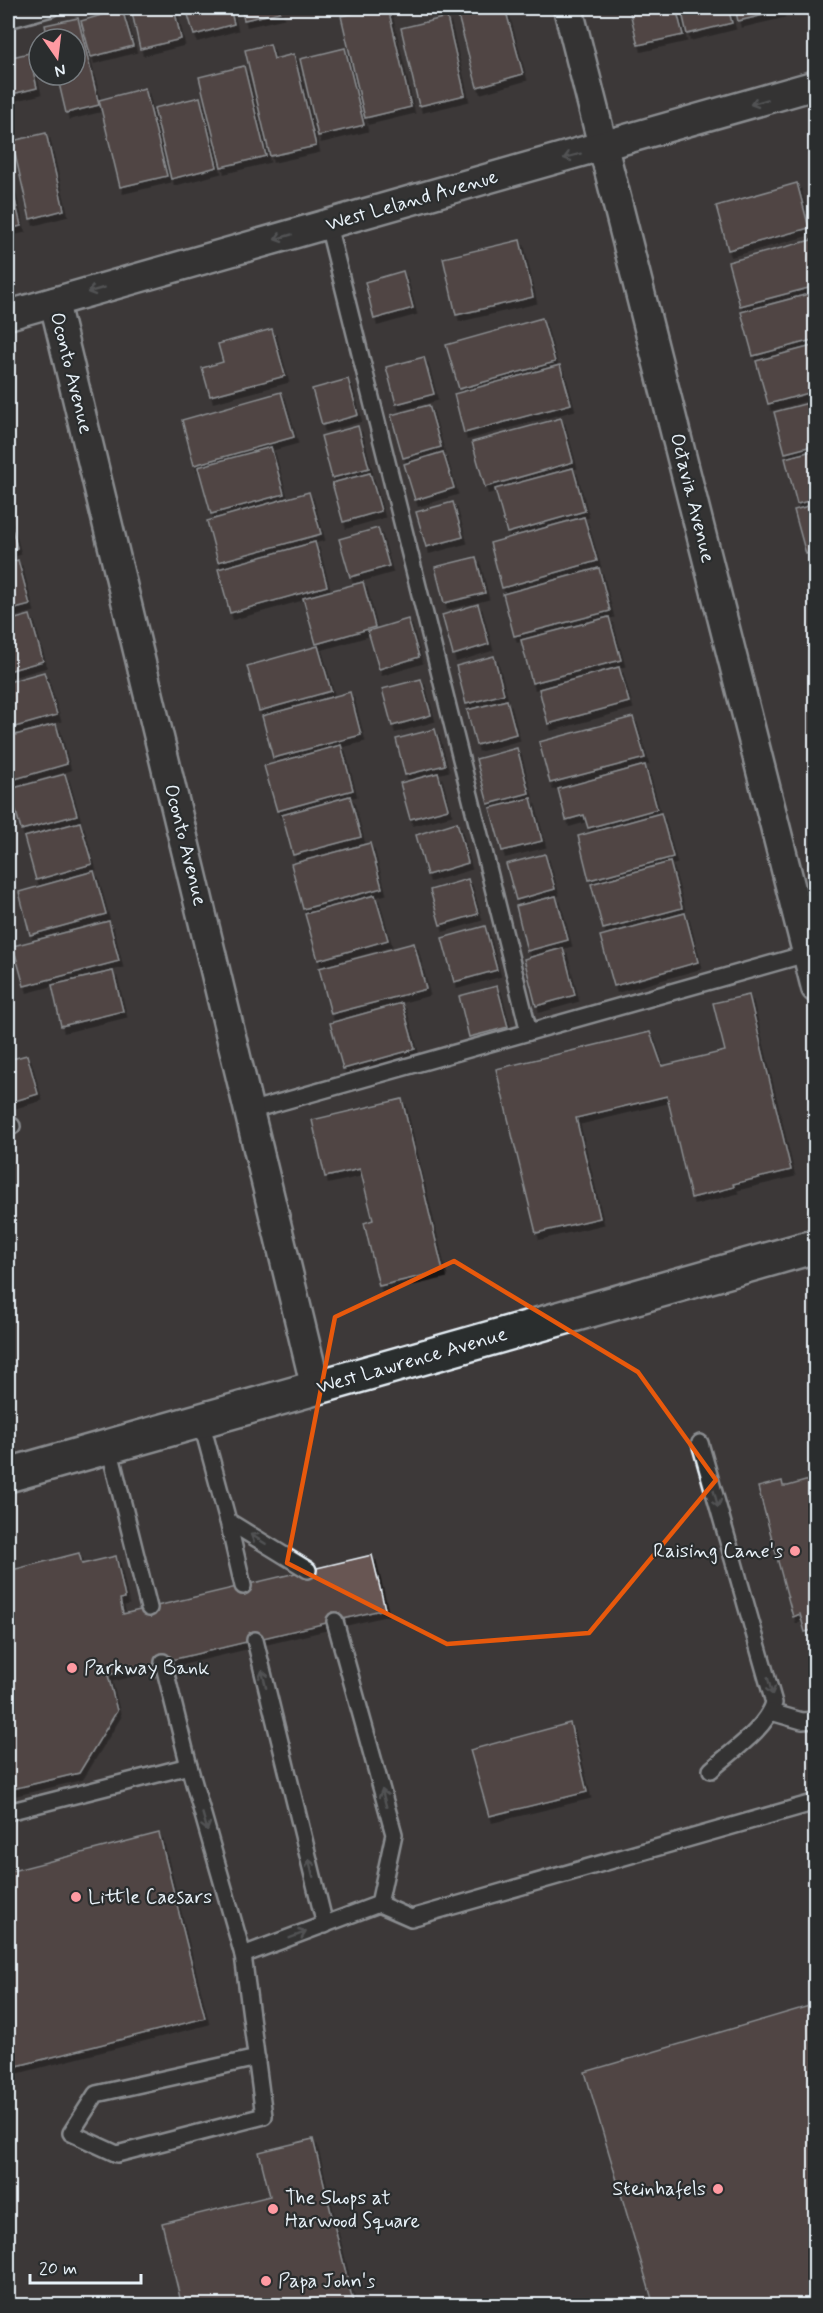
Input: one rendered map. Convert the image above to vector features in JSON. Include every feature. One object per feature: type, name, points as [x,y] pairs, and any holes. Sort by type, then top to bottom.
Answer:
[{"type":"main road","name":"West Lawrence Avenue","points":[[8,1475],[816,1246]]},
{"type":"street","name":"Octavia Avenue","points":[[568,8],[811,952],[816,988]]},
{"type":"street","name":"West Leland Avenue","points":[[8,315],[816,85]]},
{"type":"street","name":"Oconto Avenue","points":[[54,302],[316,1389]]},
{"type":"lane","points":[[8,20],[51,8]]},
{"type":"lane","points":[[328,225],[529,1032]]},
{"type":"lane","points":[[249,1111],[811,952]]},
{"type":"lane","points":[[201,1421],[243,1586]]},
{"type":"lane","points":[[700,1443],[774,1703],[771,1712],[711,1770]]},
{"type":"lane","points":[[109,1447],[149,1608]]},
{"type":"lane","points":[[228,1521],[308,1570]]},
{"type":"lane","points":[[335,1621],[394,1834],[379,1904]]},
{"type":"lane","points":[[255,1640],[325,1924]]},
{"type":"lane","points":[[163,1662],[189,1766],[243,1955],[257,2058],[264,2116],[117,2154],[71,2133],[96,2094],[257,2058]]},
{"type":"lane","points":[[771,1712],[802,1721],[816,1720]]},
{"type":"lane","points":[[8,1812],[189,1766]]},
{"type":"lane","points":[[243,1955],[379,1904],[411,1918],[816,1802]]},
{"type":"highlighted area","points":[[454,1261],[638,1372],[716,1480],[589,1633],[447,1644],[287,1563],[335,1317]]},
{"type":"building","points":[[131,8],[174,8],[181,39],[140,49]]},
{"type":"building","points":[[186,8],[230,8],[234,24],[194,35]]},
{"type":"building","points":[[241,8],[279,8],[280,12],[244,20]]},
{"type":"building","points":[[388,8],[411,107],[365,118],[341,16]]},
{"type":"building","points":[[456,8],[505,8],[523,74],[477,87]]},
{"type":"building","points":[[629,8],[676,8],[683,35],[638,45]]},
{"type":"building","points":[[681,8],[728,8],[732,23],[687,34]]},
{"type":"building","points":[[735,8],[780,8],[781,11],[738,21]]},
{"type":"building","points":[[122,9],[133,46],[91,57],[87,43],[87,27],[83,27],[81,21]]},
{"type":"building","points":[[447,17],[465,95],[419,106],[401,28]]},
{"type":"building","points":[[78,18],[80,27],[45,27],[45,25]]},
{"type":"building","points":[[270,44],[274,59],[294,54],[316,146],[270,156],[245,50]]},
{"type":"building","points":[[345,48],[364,125],[318,136],[300,59]]},
{"type":"building","points":[[27,53],[27,87],[37,88],[8,95],[8,58]]},
{"type":"building","points":[[87,55],[99,105],[66,113],[60,87],[87,87]]},
{"type":"building","points":[[244,66],[266,156],[221,167],[199,77]]},
{"type":"building","points":[[145,88],[167,176],[120,187],[99,100]]},
{"type":"building","points":[[200,97],[217,167],[171,179],[154,108]]},
{"type":"building","points":[[46,133],[64,210],[30,219],[12,141]]},
{"type":"building","points":[[8,171],[21,226],[8,229]]},
{"type":"building","points":[[797,183],[809,228],[728,250],[716,206]]},
{"type":"building","points":[[815,239],[816,286],[740,306],[728,262]]},
{"type":"building","points":[[520,240],[533,297],[456,315],[443,258]]},
{"type":"building","points":[[403,271],[413,308],[374,319],[365,282]]},
{"type":"building","points":[[816,292],[816,339],[753,356],[741,312]]},
{"type":"building","points":[[542,318],[555,362],[459,389],[446,345]]},
{"type":"building","points":[[272,329],[285,376],[210,396],[202,368],[223,362],[218,344]]},
{"type":"building","points":[[816,345],[816,391],[768,404],[756,361]]},
{"type":"building","points":[[424,357],[434,394],[396,404],[386,367]]},
{"type":"building","points":[[560,365],[571,404],[464,433],[454,394]]},
{"type":"building","points":[[348,379],[358,415],[322,425],[312,389]]},
{"type":"building","points":[[281,392],[294,437],[194,465],[182,420]]},
{"type":"building","points":[[816,401],[816,445],[785,453],[774,412]]},
{"type":"building","points":[[429,405],[441,447],[403,458],[391,415]]},
{"type":"building","points":[[561,418],[573,462],[485,487],[472,442]]},
{"type":"building","points":[[358,426],[369,468],[332,478],[321,436]]},
{"type":"building","points":[[271,447],[284,494],[211,514],[198,467]]},
{"type":"building","points":[[816,450],[816,499],[797,504],[785,458]]},
{"type":"building","points":[[443,452],[454,488],[415,500],[404,464]]},
{"type":"building","points":[[573,468],[585,511],[507,533],[495,489]]},
{"type":"building","points":[[370,473],[381,511],[343,522],[332,483]]},
{"type":"building","points":[[309,492],[321,534],[218,562],[207,521]]},
{"type":"building","points":[[453,502],[463,537],[426,547],[416,512]]},
{"type":"building","points":[[816,504],[816,551],[806,554],[794,510]]},
{"type":"building","points":[[8,514],[17,548],[8,551]]},
{"type":"building","points":[[584,517],[597,561],[502,588],[490,543]]},
{"type":"building","points":[[378,528],[389,566],[350,577],[339,539]]},
{"type":"building","points":[[315,542],[327,586],[230,613],[218,569]]},
{"type":"building","points":[[476,557],[485,593],[444,603],[435,567]]},
{"type":"building","points":[[18,560],[30,605],[8,611],[8,563]]},
{"type":"building","points":[[599,568],[610,611],[514,636],[503,594]]},
{"type":"building","points":[[363,582],[375,627],[316,644],[303,598]]},
{"type":"building","points":[[478,604],[489,644],[453,655],[442,615]]},
{"type":"building","points":[[30,615],[43,661],[8,671],[8,621]]},
{"type":"building","points":[[609,617],[621,660],[532,683],[521,640]]},
{"type":"building","points":[[408,619],[419,657],[379,669],[368,631]]},
{"type":"building","points":[[318,646],[331,691],[259,711],[247,666]]},
{"type":"building","points":[[494,656],[504,694],[466,704],[456,666]]},
{"type":"building","points":[[619,667],[629,702],[548,724],[539,689]]},
{"type":"building","points":[[44,672],[57,715],[8,729],[8,682]]},
{"type":"building","points":[[421,679],[431,715],[392,726],[382,689]]},
{"type":"building","points":[[350,692],[361,735],[273,758],[262,716]]},
{"type":"building","points":[[507,700],[516,734],[476,745],[467,710]]},
{"type":"building","points":[[633,717],[645,758],[550,783],[539,742]]},
{"type":"building","points":[[56,724],[67,764],[8,781],[8,737]]},
{"type":"building","points":[[435,729],[445,765],[405,775],[396,739]]},
{"type":"building","points":[[341,745],[353,790],[277,811],[264,766]]},
{"type":"building","points":[[517,748],[529,793],[488,804],[476,759]]},
{"type":"building","points":[[645,765],[657,809],[588,828],[584,815],[566,820],[558,789]]},
{"type":"building","points":[[438,773],[448,809],[410,819],[400,783]]},
{"type":"building","points":[[65,774],[77,815],[21,830],[10,789]]},
{"type":"building","points":[[350,796],[361,837],[293,855],[282,815]]},
{"type":"building","points":[[531,798],[542,841],[502,851],[490,808]]},
{"type":"building","points":[[661,813],[673,857],[589,880],[578,836]]},
{"type":"building","points":[[80,822],[92,864],[36,880],[24,837]]},
{"type":"building","points":[[457,822],[468,863],[427,875],[416,835]]},
{"type":"building","points":[[370,843],[382,888],[303,909],[291,864]]},
{"type":"building","points":[[545,854],[555,889],[516,900],[506,864]]},
{"type":"building","points":[[670,862],[682,908],[603,929],[591,884]]},
{"type":"building","points":[[94,871],[106,914],[30,935],[19,892]]},
{"type":"building","points":[[468,879],[478,914],[440,925],[430,890]]},
{"type":"building","points":[[375,895],[388,940],[318,960],[305,914]]},
{"type":"building","points":[[556,896],[568,940],[527,951],[516,906]]},
{"type":"building","points":[[685,913],[698,962],[614,986],[600,936]]},
{"type":"building","points":[[109,921],[119,961],[24,986],[13,946]]},
{"type":"building","points":[[485,926],[497,970],[454,982],[442,938]]},
{"type":"building","points":[[414,943],[426,989],[331,1014],[319,968]]},
{"type":"building","points":[[563,948],[575,995],[536,1006],[524,959]]},
{"type":"building","points":[[113,971],[123,1011],[61,1026],[52,985]]},
{"type":"building","points":[[497,986],[508,1027],[469,1037],[459,996]]},
{"type":"building","points":[[749,995],[791,1170],[733,1184],[734,1187],[691,1198],[667,1096],[576,1118],[600,1218],[536,1233],[496,1069],[650,1032],[662,1066],[725,1051],[713,1003]]},
{"type":"building","points":[[402,1003],[415,1049],[343,1069],[330,1023]]},
{"type":"building","points":[[27,1055],[38,1094],[8,1103],[8,1060]]},
{"type":"building","points":[[402,1099],[443,1271],[379,1286],[364,1223],[373,1220],[360,1169],[325,1177],[312,1120]]},
{"type":"building","name":"Raising Cane's","points":[[816,1478],[816,1629],[805,1632],[800,1614],[793,1617],[758,1487],[782,1481],[783,1486],[788,1486]]},
{"type":"building","name":"Parkway Bank","points":[[79,1553],[82,1564],[116,1556],[125,1598],[120,1599],[123,1614],[372,1555],[385,1609],[108,1675],[117,1711],[79,1773],[8,1790],[8,1571]]},
{"type":"building","points":[[570,1723],[587,1792],[489,1816],[470,1750]]},
{"type":"building","points":[[159,1833],[205,2018],[13,2067],[8,2044],[8,1872]]},
{"type":"building","name":"Steinhafels","points":[[816,2004],[816,2306],[654,2306],[585,2072]]},
{"type":"building","name":"The Shops at Harwood Square","points":[[313,2139],[354,2306],[182,2306],[162,2223],[270,2196],[259,2152]]},
{"type":"place","name":"Raising Cane's","points":[[795,1551]]},
{"type":"place","name":"Parkway Bank","points":[[72,1668]]},
{"type":"place","name":"Little Caesars","points":[[76,1897]]},
{"type":"place","name":"Steinhafels","points":[[718,2189]]},
{"type":"place","name":"The Shops at Harwood Square","points":[[273,2209]]},
{"type":"place","name":"Papa John's","points":[[266,2281]]}]
